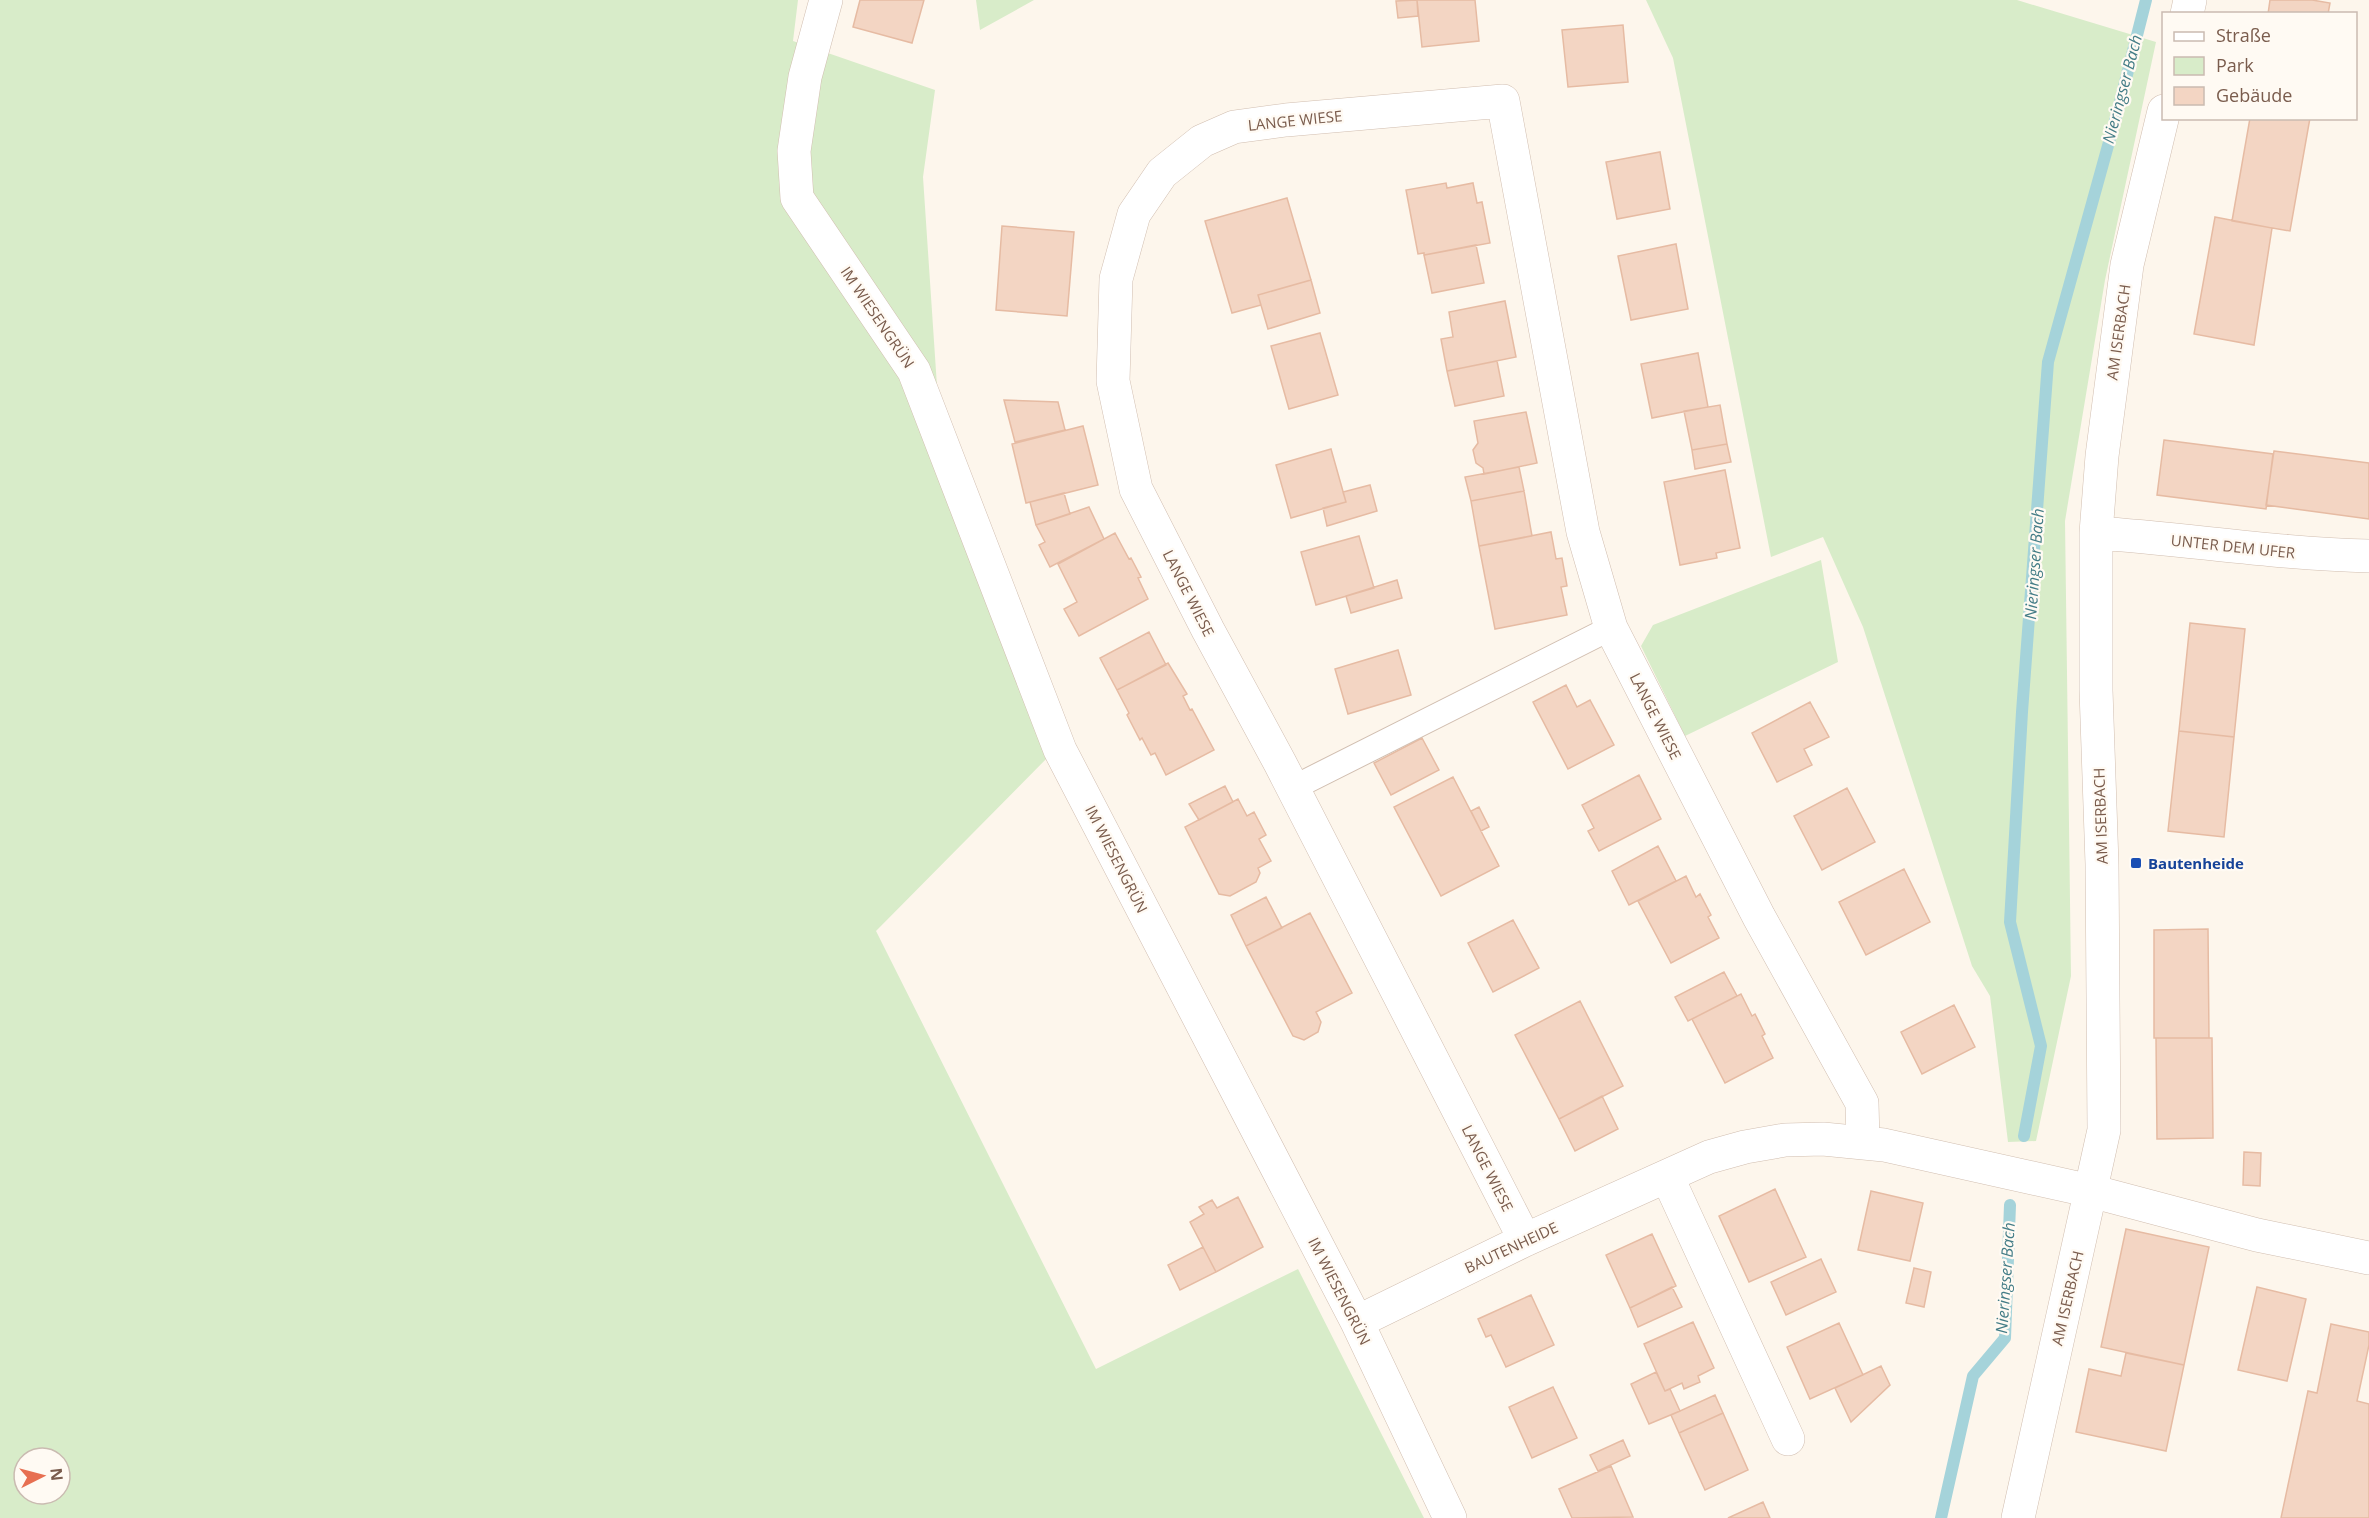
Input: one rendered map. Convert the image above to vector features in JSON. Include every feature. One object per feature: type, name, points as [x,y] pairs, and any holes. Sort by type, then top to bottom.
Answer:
[{"type":"street","name":"IM WIESENGRÜN","points":[[826,0],[805,77],[795,151],[797,198],[914,371],[1060,750],[1357,1322],[1450,1518]]},
{"type":"street","name":"LANGE WIESE","points":[[1525,1240],[1293,788],[1208,630],[1136,489],[1113,381],[1116,279],[1134,214],[1162,173],[1202,141],[1234,127],[1503,100],[1583,532],[1611,628],[1759,918],[1862,1102],[1863,1141]]},
{"type":"street","name":"AM ISERBACH","points":[[2018,1518],[2104,1130],[2102,864],[2096,690],[2096,533],[2102,456],[2127,266],[2162,115]]},
{"type":"street","name":"UNTER DEM UFER","points":[[2096,533],[2237,548],[2369,556]]},
{"type":"street","name":"BAUTENHEIDE","points":[[1357,1322],[1525,1240],[1709,1157],[1745,1146],[1785,1140],[1863,1141],[2091,1191],[2257,1235],[2369,1258]]},
{"type":"street","points":[[1666,1176],[1788,1439]]},
{"type":"lane","points":[[1293,788],[1611,628]]},
{"type":"green space","points":[[0,0],[798,0],[793,41],[935,90],[923,177],[939,416],[1056,749],[876,931],[1096,1369],[1298,1269],[1424,1518],[0,1518]]},
{"type":"green space","points":[[976,0],[1034,0],[980,30]]},
{"type":"green space","points":[[1646,0],[2017,0],[2156,42],[2105,280],[2065,521],[2071,976],[2036,1141],[2008,1142],[1990,996],[1972,966],[1863,627],[1823,537],[1771,557],[1673,58]]},
{"type":"green space","points":[[1821,560],[1838,662],[1685,736],[1641,646],[1653,625]]},
{"type":"building","points":[[860,0],[924,0],[912,43],[853,27]]},
{"type":"building","points":[[1417,0],[1418,16],[1398,18],[1396,1]]},
{"type":"building","points":[[1417,0],[1475,0],[1479,41],[1422,47]]},
{"type":"building","points":[[2270,0],[2312,0],[2330,3],[2328,12],[2268,12]]},
{"type":"building","points":[[1623,25],[1628,82],[1568,87],[1562,30]]},
{"type":"building","points":[[2250,120],[2310,120],[2290,231],[2232,221]]},
{"type":"building","points":[[1660,152],[1670,209],[1617,219],[1606,162]]},
{"type":"building","points":[[1446,183],[1447,188],[1473,183],[1477,203],[1482,202],[1490,243],[1424,255],[1424,253],[1418,254],[1406,190]]},
{"type":"building","points":[[1287,198],[1311,280],[1258,295],[1261,305],[1232,313],[1205,221]]},
{"type":"building","points":[[2215,217],[2272,228],[2254,345],[2194,334]]},
{"type":"building","points":[[1002,226],[1074,232],[1067,316],[996,310]]},
{"type":"building","points":[[1676,244],[1688,309],[1631,320],[1618,256]]},
{"type":"building","points":[[1476,245],[1484,283],[1432,293],[1424,255]]},
{"type":"building","points":[[1311,280],[1320,313],[1268,329],[1258,295]]},
{"type":"building","points":[[1505,301],[1516,357],[1447,371],[1441,339],[1453,337],[1449,312]]},
{"type":"building","points":[[1320,333],[1338,395],[1289,409],[1271,346]]},
{"type":"building","points":[[1698,353],[1708,407],[1652,418],[1641,364]]},
{"type":"building","points":[[1497,361],[1504,396],[1455,406],[1447,371]]},
{"type":"building","points":[[1004,400],[1058,402],[1065,430],[1015,442]]},
{"type":"building","points":[[1720,405],[1727,444],[1692,450],[1684,411]]},
{"type":"building","points":[[1526,412],[1537,463],[1484,474],[1483,468],[1476,463],[1473,450],[1478,443],[1474,421]]},
{"type":"building","points":[[1083,426],[1098,485],[1026,503],[1012,444]]},
{"type":"building","points":[[2164,440],[2273,454],[2266,509],[2157,495]]},
{"type":"building","points":[[1727,444],[1731,462],[1695,469],[1692,450]]},
{"type":"building","points":[[1331,449],[1346,502],[1291,518],[1276,465]]},
{"type":"building","points":[[2274,451],[2369,463],[2369,519],[2266,505]]},
{"type":"building","points":[[1519,467],[1524,491],[1471,501],[1465,477]]},
{"type":"building","points":[[1725,470],[1740,548],[1716,553],[1717,558],[1680,565],[1664,482]]},
{"type":"building","points":[[1370,485],[1377,511],[1327,526],[1323,508],[1346,502],[1343,492]]},
{"type":"building","points":[[1524,491],[1532,536],[1479,546],[1471,501]]},
{"type":"building","points":[[1064,493],[1070,514],[1036,525],[1030,502]]},
{"type":"building","points":[[1089,507],[1104,539],[1050,567],[1039,545],[1045,542],[1036,525]]},
{"type":"building","points":[[1551,532],[1556,559],[1562,558],[1567,586],[1561,587],[1567,615],[1495,629],[1479,546]]},
{"type":"building","points":[[1115,533],[1141,577],[1138,578],[1148,599],[1079,636],[1064,609],[1077,602],[1058,564]]},
{"type":"building","points":[[1359,536],[1374,588],[1316,605],[1301,552]]},
{"type":"building","points":[[1397,580],[1402,598],[1351,613],[1346,596]]},
{"type":"building","points":[[2190,623],[2245,629],[2234,737],[2179,731]]},
{"type":"building","points":[[1149,632],[1166,665],[1117,690],[1100,658]]},
{"type":"building","points":[[1398,650],[1411,695],[1348,714],[1335,669]]},
{"type":"building","points":[[1168,663],[1187,694],[1183,696],[1190,710],[1192,709],[1214,750],[1166,775],[1155,753],[1151,755],[1142,738],[1140,740],[1117,690]]},
{"type":"building","points":[[1566,685],[1577,707],[1590,700],[1614,745],[1568,769],[1533,702]]},
{"type":"building","points":[[1810,702],[1829,737],[1804,749],[1812,765],[1777,782],[1752,733]]},
{"type":"building","points":[[2179,731],[2234,737],[2224,837],[2168,831]]},
{"type":"building","points":[[1422,738],[1439,770],[1391,795],[1374,763]]},
{"type":"building","points":[[1639,775],[1661,819],[1599,851],[1588,831],[1594,828],[1582,805]]},
{"type":"building","points":[[1453,777],[1499,866],[1441,896],[1394,807]]},
{"type":"building","points":[[1225,786],[1233,802],[1199,820],[1189,804]]},
{"type":"building","points":[[1847,788],[1875,842],[1822,870],[1794,816]]},
{"type":"building","points":[[1238,799],[1247,816],[1254,812],[1266,835],[1259,839],[1271,861],[1258,868],[1260,873],[1256,882],[1230,896],[1219,894],[1185,827]]},
{"type":"building","points":[[1479,807],[1489,827],[1481,831],[1471,811]]},
{"type":"building","points":[[1658,846],[1676,881],[1629,905],[1612,871]]},
{"type":"building","points":[[1904,869],[1930,922],[1866,955],[1839,902]]},
{"type":"building","points":[[1686,876],[1696,897],[1700,894],[1719,938],[1671,963],[1638,901]]},
{"type":"building","points":[[1266,897],[1282,928],[1246,946],[1231,915]]},
{"type":"building","points":[[1310,913],[1352,993],[1316,1012],[1321,1022],[1318,1032],[1304,1040],[1293,1036],[1246,946]]},
{"type":"building","points":[[1513,920],[1539,968],[1493,992],[1468,943]]},
{"type":"building","points":[[2208,929],[2209,1038],[2154,1038],[2154,930]]},
{"type":"building","points":[[1724,972],[1737,996],[1688,1021],[1675,997]]},
{"type":"building","points":[[1741,994],[1752,1016],[1755,1014],[1765,1034],[1762,1036],[1773,1058],[1725,1083],[1692,1019]]},
{"type":"building","points":[[1580,1001],[1623,1086],[1559,1119],[1515,1035]]},
{"type":"building","points":[[1954,1005],[1975,1047],[1922,1074],[1901,1032]]},
{"type":"building","points":[[2156,1038],[2212,1038],[2213,1138],[2157,1139]]},
{"type":"building","points":[[1602,1096],[1618,1129],[1575,1151],[1559,1119]]},
{"type":"building","points":[[2244,1152],[2261,1153],[2260,1186],[2243,1185]]},
{"type":"building","points":[[1775,1189],[1806,1257],[1749,1282],[1719,1216]]},
{"type":"building","points":[[1871,1191],[1923,1203],[1910,1261],[1858,1250]]},
{"type":"building","points":[[1238,1197],[1263,1247],[1216,1272],[1190,1222],[1204,1214],[1199,1207],[1212,1200],[1217,1208]]},
{"type":"building","points":[[2126,1229],[2209,1247],[2184,1365],[2101,1347]]},
{"type":"building","points":[[1652,1234],[1676,1286],[1630,1308],[1606,1255]]},
{"type":"building","points":[[1203,1247],[1216,1272],[1180,1290],[1168,1265]]},
{"type":"building","points":[[1821,1259],[1836,1292],[1786,1315],[1771,1282]]},
{"type":"building","points":[[1914,1268],[1931,1272],[1924,1307],[1906,1303]]},
{"type":"building","points":[[1672,1287],[1682,1307],[1638,1327],[1630,1308]]},
{"type":"building","points":[[2257,1287],[2306,1299],[2287,1381],[2238,1370]]},
{"type":"building","points":[[1531,1295],[1554,1345],[1506,1367],[1491,1335],[1486,1337],[1478,1319]]},
{"type":"building","points":[[1693,1322],[1714,1368],[1698,1376],[1700,1382],[1684,1389],[1682,1383],[1665,1391],[1644,1344]]},
{"type":"building","points":[[1839,1323],[1863,1375],[1810,1399],[1787,1347]]},
{"type":"building","points":[[2331,1324],[2369,1332],[2369,1345],[2357,1401],[2369,1404],[2369,1518],[2281,1518],[2308,1391],[2317,1393]]},
{"type":"building","points":[[2126,1353],[2184,1365],[2166,1451],[2076,1432],[2089,1369],[2121,1376]]},
{"type":"building","points":[[1881,1366],[1890,1385],[1851,1422],[1835,1388]]},
{"type":"building","points":[[1656,1372],[1665,1391],[1670,1389],[1680,1411],[1649,1424],[1631,1384]]},
{"type":"building","points":[[1553,1387],[1577,1438],[1532,1458],[1509,1407]]},
{"type":"building","points":[[1715,1395],[1723,1413],[1679,1433],[1671,1415]]},
{"type":"building","points":[[1723,1413],[1748,1470],[1705,1490],[1679,1433]]},
{"type":"building","points":[[1623,1440],[1630,1456],[1598,1471],[1590,1455]]},
{"type":"building","points":[[1611,1466],[1633,1517],[1572,1518],[1559,1489]]},
{"type":"building","points":[[1763,1502],[1770,1518],[1728,1518]]},
{"type":"waterway","name":"Nieringser Bach","points":[[2024,1136],[2041,1046],[2010,922],[2022,712],[2048,362],[2146,0]]},
{"type":"waterway","name":"Nieringser Bach","points":[[1941,1518],[1973,1376],[2005,1338],[2010,1205]]},
{"type":"place","name":"Bautenheide","points":[[2136,863]]}]
